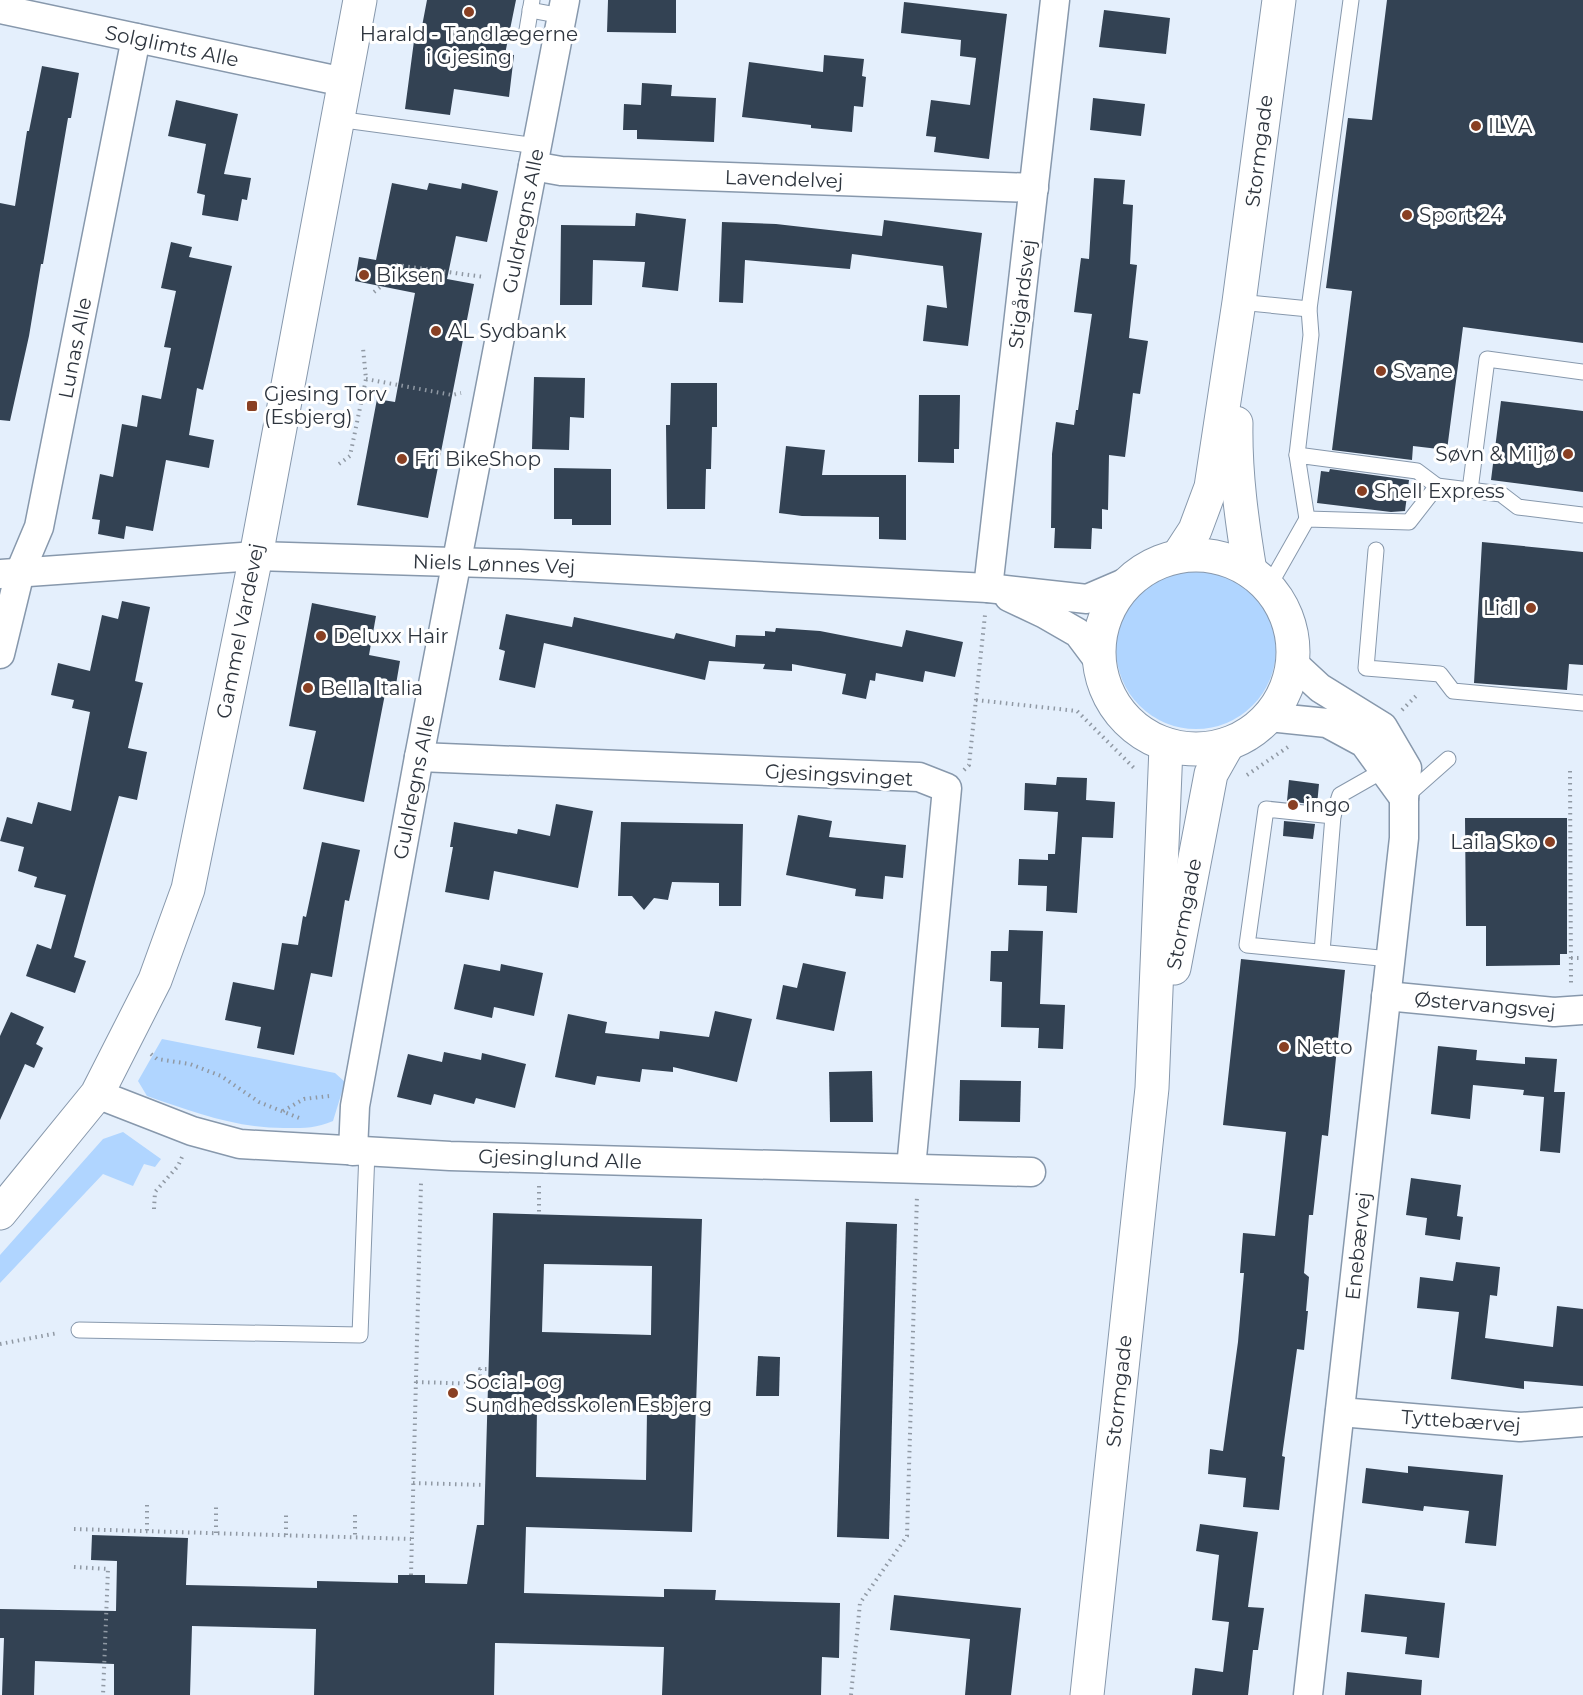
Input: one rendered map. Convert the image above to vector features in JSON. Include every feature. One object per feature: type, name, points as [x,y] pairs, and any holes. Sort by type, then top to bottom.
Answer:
[{"type":"street","name":"Gammel Vardevej","points":[[0,1213],[97,1094],[155,980],[188,889],[256,556],[360,0]]},
{"type":"street","name":"Stigårdsvej","points":[[988,588],[1055,0]]},
{"type":"street","name":"Stormgade","points":[[1178,556],[1195,530],[1211,487],[1239,302],[1279,0]]},
{"type":"street","name":"Guldregns Alle","points":[[360,1151],[355,1106],[419,757],[564,8]]},
{"type":"street","name":"Solglimts Alle","points":[[0,9],[344,82]]},
{"type":"street","name":"Lunas Alle","points":[[0,654],[10,573],[39,527],[136,38]]},
{"type":"street","name":"Lavendelvej","points":[[535,156],[561,171],[1034,188]]},
{"type":"street","name":"Stormgade","points":[[1239,302],[1235,450],[1241,517],[1259,578]]},
{"type":"street","points":[[1207,553],[1229,560],[1259,578],[1284,609],[1292,636],[1293,663],[1285,690],[1268,717],[1228,744],[1200,751],[1166,747],[1143,735],[1125,718],[1107,692],[1099,661],[1100,631],[1111,604],[1129,581],[1151,565],[1178,556],[1207,553]]},
{"type":"street","name":"Niels Lønnes Vej","points":[[10,573],[256,556],[457,561],[988,588],[1087,599],[1129,581]]},
{"type":"street","name":"Niels Lønnes Vej","points":[[988,588],[1045,614],[1078,633],[1099,661]]},
{"type":"street","name":"Enebærvej","points":[[1293,663],[1320,688],[1383,727],[1407,768],[1404,838],[1308,1695]]},
{"type":"street","points":[[1268,717],[1327,723],[1365,743],[1404,798]]},
{"type":"street","name":"Stormgade","points":[[1152,1088],[1211,774],[1228,744]]},
{"type":"street","name":"Stormgade","points":[[1087,1695],[1152,1088],[1166,747]]},
{"type":"street","name":"Gjesingsvinget","points":[[419,757],[919,777],[947,788]]},
{"type":"street","points":[[910,1168],[947,788]]},
{"type":"street","name":"Østervangsvej","points":[[1386,996],[1554,1012],[1577,1011]]},
{"type":"street","name":"Gjesinglund Alle","points":[[97,1094],[192,1131],[240,1144],[450,1156],[1031,1172]]},
{"type":"street","name":"Tyttebærvej","points":[[1340,1412],[1520,1427],[1583,1422]]},
{"type":"lane","points":[[1259,578],[1307,519],[1297,455],[1311,335],[1309,309],[1352,0]]},
{"type":"lane","points":[[526,36],[531,5],[564,8]]},
{"type":"lane","points":[[337,119],[535,156]]},
{"type":"lane","points":[[1239,302],[1309,309]]},
{"type":"lane","points":[[1470,490],[1487,359],[1583,372]]},
{"type":"lane","points":[[1297,455],[1417,471],[1437,486],[1502,494],[1518,507],[1583,515]]},
{"type":"lane","points":[[1307,519],[1409,522],[1437,486]]},
{"type":"lane","points":[[1376,549],[1366,668],[1440,674],[1453,691],[1583,703]]},
{"type":"lane","points":[[1404,798],[1448,759]]},
{"type":"lane","points":[[1322,952],[1333,816],[1340,795],[1384,770]]},
{"type":"lane","points":[[1333,816],[1266,809],[1247,945],[1390,958]]},
{"type":"lane","points":[[79,1330],[360,1335],[360,1151]]},
{"type":"path","points":[[374,292],[388,281],[396,265],[511,281]]},
{"type":"path","points":[[339,464],[350,456],[366,379],[363,348]]},
{"type":"path","points":[[366,379],[452,395],[470,390]]},
{"type":"path","points":[[947,788],[969,765],[988,588]]},
{"type":"path","points":[[1570,771],[1571,958],[1577,1011]]},
{"type":"path","points":[[1571,958],[1583,958]]},
{"type":"path","points":[[127,1034],[157,1059],[190,1064],[221,1076],[259,1102],[308,1124]]},
{"type":"path","points":[[283,1112],[304,1099],[329,1096],[355,1106]]},
{"type":"path","points":[[154,1209],[155,1192],[178,1166],[192,1131]]},
{"type":"path","points":[[411,1575],[422,1153]]},
{"type":"path","points":[[851,1695],[860,1603],[907,1536],[918,1186],[910,1168]]},
{"type":"path","points":[[0,1344],[79,1330]]},
{"type":"path","points":[[416,1382],[480,1384],[480,1369],[489,1369]]},
{"type":"path","points":[[413,1483],[485,1485]]},
{"type":"path","points":[[147,1505],[147,1531]]},
{"type":"path","points":[[216,1507],[216,1533]]},
{"type":"path","points":[[286,1513],[286,1535]]},
{"type":"path","points":[[355,1515],[355,1537]]},
{"type":"path","points":[[74,1529],[411,1539]]},
{"type":"path","points":[[74,1567],[108,1569],[103,1695]]},
{"type":"shaded area","points":[[1196,569],[1212,570],[1227,575],[1241,582],[1253,592],[1263,604],[1270,618],[1275,633],[1275,665],[1270,680],[1263,694],[1253,706],[1241,716],[1227,723],[1212,728],[1196,729],[1180,728],[1165,723],[1151,716],[1139,706],[1129,694],[1122,680],[1117,665],[1116,649],[1117,633],[1122,618],[1129,604],[1139,592],[1151,582],[1165,575],[1180,570]]},
{"type":"shaded area","points":[[162,1039],[335,1073],[345,1082],[333,1121],[305,1128],[251,1126],[181,1108],[147,1096],[138,1081]]},
{"type":"shaded area","points":[[123,1132],[161,1159],[155,1167],[144,1164],[133,1186],[103,1174],[0,1283],[0,1255],[103,1139]]},
{"type":"building","points":[[427,0],[516,0],[505,54],[514,55],[509,97],[454,89],[450,115],[405,109],[414,41],[419,42]]},
{"type":"building","points":[[608,0],[676,0],[676,33],[607,32]]},
{"type":"building","points":[[1387,0],[1583,0],[1583,343],[1463,327],[1447,450],[1413,446],[1412,460],[1332,450],[1352,291],[1326,288],[1348,118],[1372,120]]},
{"type":"building","points":[[904,2],[1007,14],[989,159],[934,152],[936,137],[926,136],[931,100],[970,105],[976,58],[960,56],[961,40],[901,33]]},
{"type":"building","points":[[1104,10],[1170,18],[1166,54],[1099,47]]},
{"type":"building","points":[[824,55],[864,59],[862,76],[866,77],[863,107],[854,106],[852,132],[742,117],[749,62],[823,72]]},
{"type":"building","points":[[42,66],[79,73],[71,118],[68,118],[29,336],[10,421],[0,420],[0,203],[15,206],[27,131],[29,131]]},
{"type":"building","points":[[642,83],[672,85],[671,96],[716,98],[714,142],[637,139],[637,130],[623,130],[624,104],[641,105]]},
{"type":"building","points":[[1093,98],[1145,104],[1141,136],[1090,130]]},
{"type":"building","points":[[176,100],[238,114],[224,174],[251,178],[247,200],[242,199],[238,221],[202,215],[205,195],[197,193],[206,144],[168,136]]},
{"type":"building","points":[[1094,178],[1125,180],[1123,204],[1133,205],[1130,264],[1137,265],[1129,338],[1148,341],[1140,394],[1133,393],[1125,457],[1109,455],[1108,510],[1102,509],[1102,529],[1092,528],[1091,549],[1054,548],[1055,528],[1051,528],[1052,454],[1056,422],[1074,425],[1092,314],[1074,312],[1081,258],[1089,259]]},
{"type":"building","points":[[392,183],[427,190],[429,183],[461,189],[462,183],[498,191],[487,242],[456,236],[447,279],[474,284],[428,518],[357,505],[377,399],[395,402],[415,293],[355,281],[359,257],[376,260]]},
{"type":"building","points":[[636,213],[686,219],[678,291],[642,287],[645,262],[593,260],[592,305],[560,305],[561,225],[635,226]]},
{"type":"building","points":[[884,220],[982,233],[968,346],[923,341],[927,305],[947,308],[943,266],[852,254],[850,269],[745,260],[743,303],[719,302],[722,222],[776,224],[882,236]]},
{"type":"building","points":[[171,242],[192,247],[189,257],[232,266],[203,390],[197,388],[189,435],[214,440],[209,468],[166,460],[153,531],[126,526],[124,539],[98,534],[100,520],[92,519],[100,474],[113,477],[122,424],[137,427],[142,395],[161,399],[171,348],[164,347],[176,291],[161,288]]},
{"type":"building","points":[[534,377],[585,378],[584,418],[570,417],[569,450],[532,449]]},
{"type":"building","points":[[671,383],[717,383],[717,427],[712,427],[711,469],[706,469],[705,509],[667,509],[666,425],[670,425]]},
{"type":"building","points":[[919,395],[960,395],[959,449],[954,449],[954,463],[918,462]]},
{"type":"building","points":[[1501,401],[1583,411],[1583,492],[1491,480]]},
{"type":"building","points":[[786,446],[825,450],[822,475],[906,475],[906,540],[879,539],[879,517],[802,516],[779,513]]},
{"type":"building","points":[[554,468],[611,469],[611,525],[572,525],[572,519],[554,519]]},
{"type":"building","points":[[1330,469],[1409,480],[1405,511],[1391,512],[1317,503],[1321,471],[1329,472]]},
{"type":"building","name":"Lidl","points":[[1482,542],[1583,552],[1583,665],[1569,664],[1567,690],[1474,683]]},
{"type":"building","points":[[122,601],[150,607],[135,681],[143,683],[128,748],[147,752],[137,800],[119,796],[74,957],[86,961],[75,993],[26,976],[37,944],[51,949],[66,895],[34,887],[37,877],[18,871],[24,847],[0,841],[7,817],[32,824],[38,802],[71,811],[90,712],[72,708],[74,700],[51,695],[58,663],[90,671],[102,615],[118,619]]},
{"type":"building","points":[[312,603],[376,616],[369,655],[400,661],[394,696],[385,694],[364,802],[303,789],[316,731],[289,726]]},
{"type":"building","points":[[506,614],[572,627],[574,617],[674,639],[676,633],[735,647],[736,635],[765,636],[765,631],[775,632],[776,628],[820,631],[902,647],[906,630],[963,642],[955,677],[925,671],[923,682],[876,673],[875,681],[870,680],[866,699],[842,694],[846,674],[792,664],[792,671],[763,669],[765,664],[709,661],[705,680],[544,643],[535,688],[499,680],[505,651],[499,649]]},
{"type":"building","points":[[1057,777],[1087,778],[1086,800],[1115,802],[1113,838],[1082,837],[1077,913],[1046,911],[1047,886],[1018,885],[1019,859],[1048,860],[1048,854],[1055,854],[1058,812],[1024,810],[1025,783],[1056,785]]},
{"type":"building","points":[[1289,780],[1319,784],[1317,805],[1287,801]]},
{"type":"building","points":[[556,804],[593,811],[578,888],[494,871],[489,900],[445,892],[453,847],[450,847],[454,822],[517,834],[518,829],[550,836]]},
{"type":"building","points":[[798,815],[832,821],[829,837],[906,845],[903,878],[885,876],[883,899],[855,896],[856,889],[786,875]]},
{"type":"building","points":[[1465,818],[1567,818],[1567,954],[1560,954],[1560,965],[1486,966],[1486,926],[1466,926]]},
{"type":"building","points":[[1284,821],[1315,824],[1313,839],[1283,836]]},
{"type":"building","points":[[621,822],[743,824],[741,906],[719,906],[719,883],[672,882],[668,900],[654,898],[644,910],[632,896],[618,896]]},
{"type":"building","points":[[322,842],[360,850],[349,901],[345,900],[332,977],[311,973],[294,1055],[257,1048],[261,1027],[225,1020],[233,982],[274,990],[282,943],[298,945]]},
{"type":"building","points":[[1009,930],[1043,931],[1040,1004],[1065,1005],[1063,1049],[1038,1048],[1039,1028],[1001,1027],[1002,982],[990,981],[991,951],[1008,951]]},
{"type":"building","points":[[1241,959],[1345,970],[1328,1136],[1322,1135],[1313,1215],[1309,1215],[1304,1273],[1309,1277],[1306,1311],[1308,1311],[1304,1350],[1297,1349],[1282,1456],[1285,1457],[1279,1510],[1243,1507],[1246,1478],[1208,1474],[1210,1449],[1223,1451],[1238,1342],[1244,1273],[1240,1273],[1243,1233],[1275,1236],[1286,1132],[1223,1125]]},
{"type":"building","points":[[803,963],[846,972],[834,1031],[776,1019],[783,985],[797,988]]},
{"type":"building","points":[[464,964],[500,971],[501,964],[543,973],[534,1016],[494,1007],[492,1018],[454,1009]]},
{"type":"building","points":[[715,1011],[752,1019],[737,1082],[673,1067],[673,1072],[642,1069],[640,1082],[597,1076],[595,1085],[555,1077],[568,1014],[607,1022],[605,1033],[659,1039],[660,1031],[709,1037]]},
{"type":"building","points":[[11,1012],[44,1027],[36,1044],[43,1048],[34,1068],[25,1064],[0,1120],[0,1036]]},
{"type":"building","points":[[1438,1046],[1477,1050],[1476,1060],[1525,1064],[1525,1057],[1557,1059],[1554,1092],[1565,1092],[1560,1153],[1540,1151],[1544,1097],[1523,1095],[1524,1090],[1473,1085],[1470,1119],[1431,1114]]},
{"type":"building","points":[[444,1052],[481,1060],[482,1053],[526,1064],[515,1108],[476,1098],[474,1104],[434,1094],[431,1105],[397,1097],[408,1054],[442,1062]]},
{"type":"building","points":[[872,1071],[873,1122],[830,1122],[829,1072]]},
{"type":"building","points":[[960,1080],[1021,1081],[1020,1122],[959,1121]]},
{"type":"building","points":[[1411,1178],[1461,1185],[1457,1216],[1463,1217],[1460,1240],[1425,1235],[1427,1218],[1406,1215]]},
{"type":"building","points":[[493,1213],[702,1219],[692,1532],[526,1527],[524,1593],[664,1597],[664,1589],[716,1590],[715,1600],[840,1603],[839,1658],[822,1657],[821,1695],[662,1695],[664,1647],[495,1643],[494,1695],[314,1695],[316,1629],[192,1626],[190,1695],[114,1695],[114,1664],[35,1661],[34,1695],[2,1695],[4,1638],[0,1638],[0,1609],[116,1611],[117,1561],[91,1560],[92,1535],[188,1538],[186,1585],[317,1588],[317,1581],[398,1583],[398,1575],[425,1575],[425,1583],[467,1584],[477,1525],[484,1525]],"holes":[[[544,1264],[652,1266],[651,1335],[542,1332]],[[537,1408],[647,1411],[646,1480],[536,1477]]]},
{"type":"building","points":[[846,1222],[897,1224],[889,1539],[837,1537]]},
{"type":"building","points":[[1456,1262],[1500,1267],[1497,1296],[1490,1295],[1485,1338],[1553,1347],[1557,1306],[1583,1309],[1583,1386],[1524,1381],[1524,1389],[1451,1379],[1459,1312],[1417,1308],[1420,1277],[1453,1281]]},
{"type":"building","points":[[758,1356],[780,1357],[779,1396],[756,1396]]},
{"type":"building","points":[[1408,1466],[1503,1475],[1496,1546],[1465,1543],[1469,1511],[1424,1506],[1423,1511],[1362,1503],[1366,1468],[1408,1473]]},
{"type":"building","points":[[1200,1524],[1258,1532],[1248,1607],[1264,1608],[1258,1650],[1253,1650],[1248,1695],[1192,1695],[1195,1668],[1223,1672],[1229,1622],[1212,1620],[1219,1555],[1196,1551]]},
{"type":"building","points":[[1365,1594],[1445,1603],[1439,1658],[1405,1654],[1407,1637],[1361,1632]]},
{"type":"building","points":[[894,1595],[1021,1608],[1011,1695],[965,1695],[970,1639],[890,1630]]},
{"type":"building","points":[[1347,1672],[1422,1680],[1421,1695],[1345,1695]]},
{"type":"place","name":"Harald - Tandlægerne i Gjesing","points":[[469,12]]},
{"type":"place","name":"ILVA","points":[[1476,126]]},
{"type":"place","name":"Sport 24","points":[[1407,215]]},
{"type":"place","name":"Biksen","points":[[364,275]]},
{"type":"place","name":"AL Sydbank","points":[[436,331]]},
{"type":"place","name":"Svane","points":[[1381,371]]},
{"type":"place","name":"Gjesing Torv (Esbjerg)","points":[[252,406]]},
{"type":"place","name":"Søvn & Miljø","points":[[1568,454]]},
{"type":"place","name":"Fri BikeShop","points":[[402,459]]},
{"type":"place","name":"Shell Express","points":[[1362,491]]},
{"type":"place","name":"Lidl","points":[[1531,608]]},
{"type":"place","name":"Deluxx Hair","points":[[321,636]]},
{"type":"place","name":"Bella Italia","points":[[308,688]]},
{"type":"place","name":"ingo","points":[[1293,805]]},
{"type":"place","name":"Laila Sko","points":[[1550,842]]},
{"type":"place","name":"Netto","points":[[1284,1047]]},
{"type":"place","name":"Social- og Sundhedsskolen Esbjerg","points":[[453,1393]]}]
